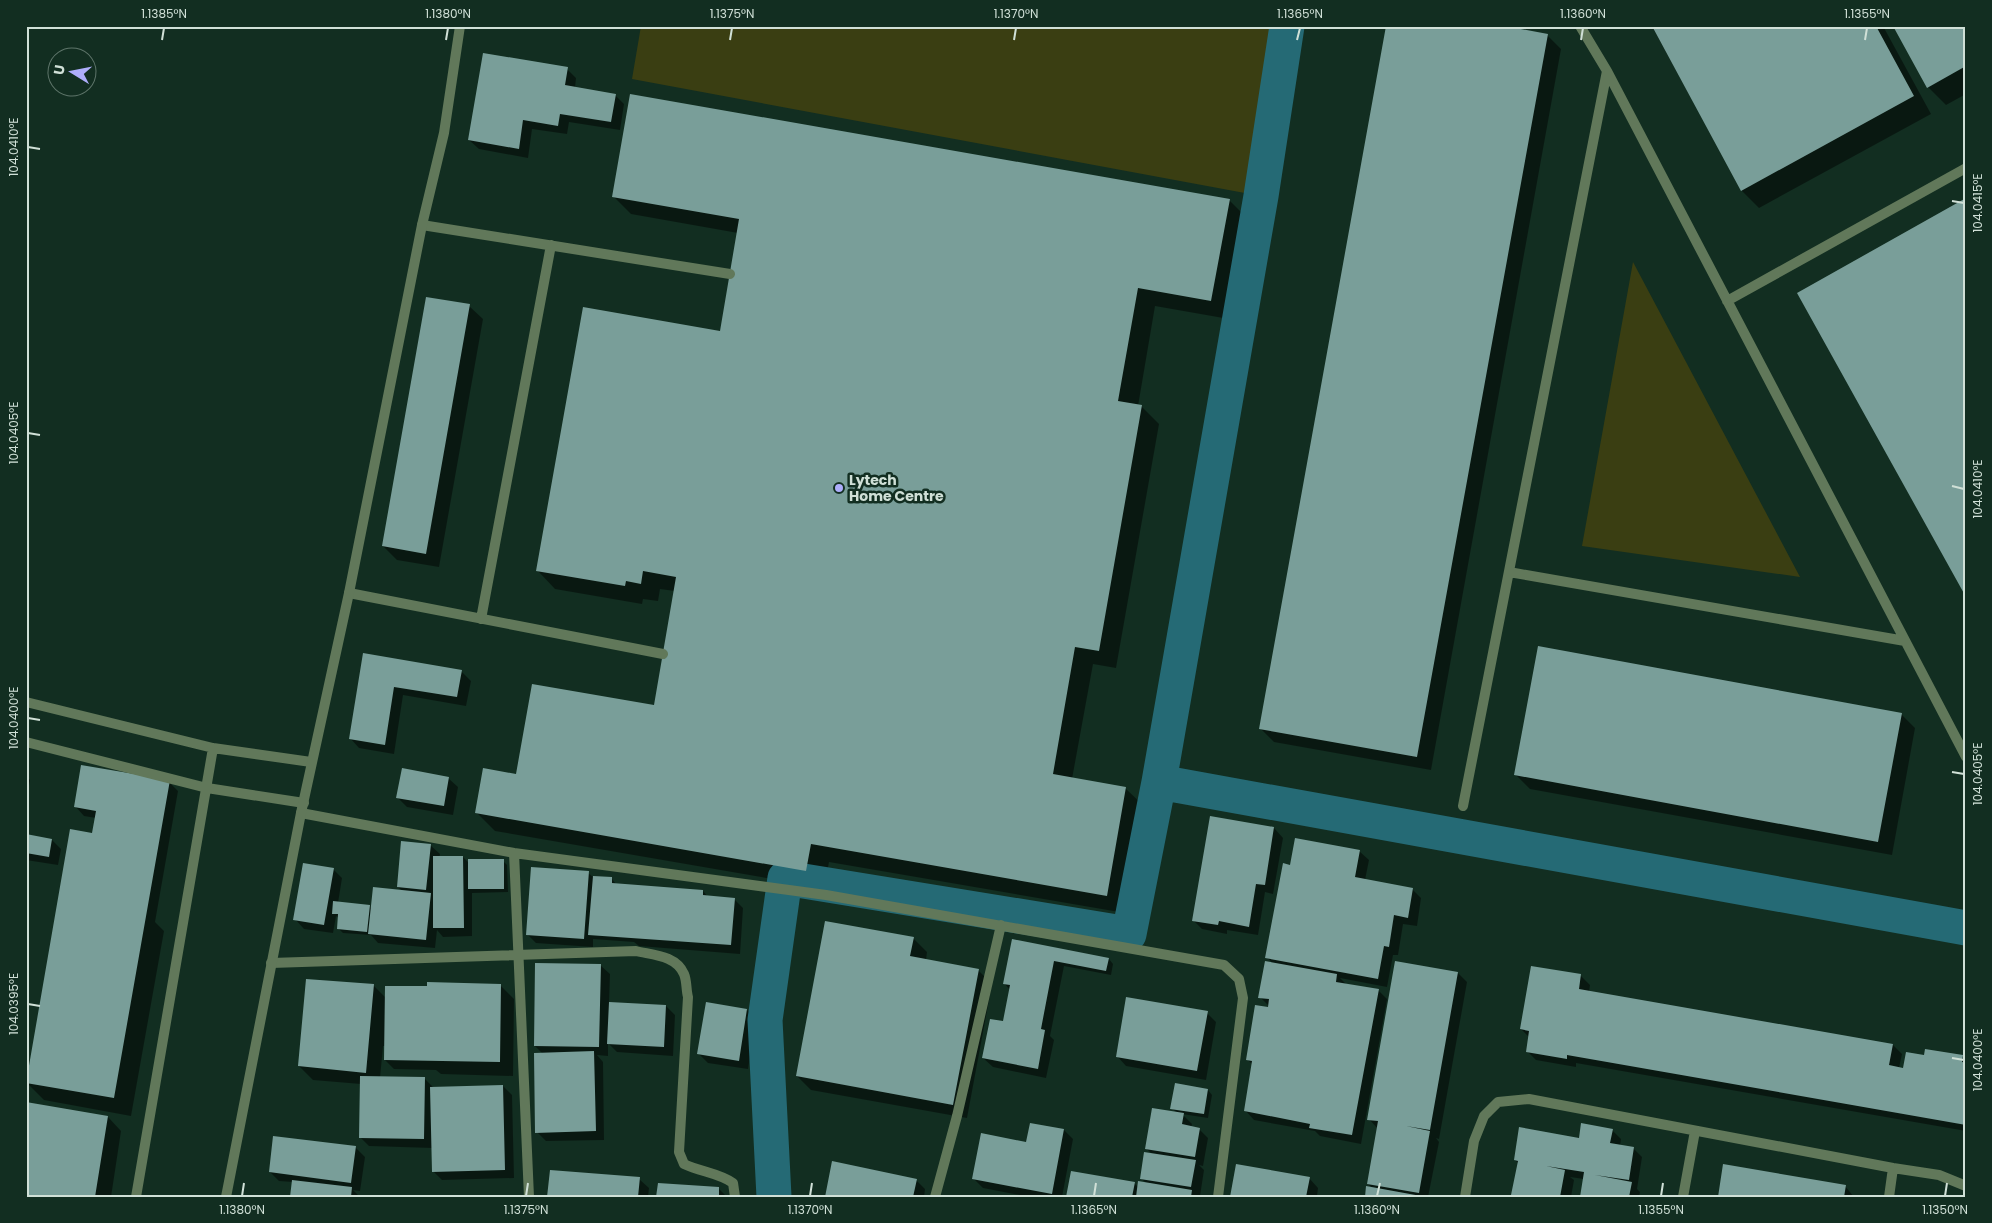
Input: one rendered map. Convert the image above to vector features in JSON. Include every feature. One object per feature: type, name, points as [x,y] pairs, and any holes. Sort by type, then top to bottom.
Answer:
[{"type":"street","points":[[226,1197],[311,762],[349,593],[422,225],[444,132],[460,26]]},
{"type":"street","points":[[1580,26],[1607,71],[1966,757]]},
{"type":"street","points":[[1463,806],[1607,71]]},
{"type":"street","points":[[1727,301],[1966,168]]},
{"type":"street","points":[[422,225],[730,274]]},
{"type":"street","points":[[481,619],[550,246]]},
{"type":"street","points":[[1509,572],[1905,641]]},
{"type":"street","points":[[349,593],[663,654]]},
{"type":"street","points":[[26,702],[213,748],[311,762]]},
{"type":"street","points":[[26,742],[207,788],[514,853],[826,895],[1224,965],[1239,979],[1243,998],[1218,1197]]},
{"type":"street","points":[[136,1197],[213,748]]},
{"type":"street","points":[[514,853],[529,1197]]},
{"type":"street","points":[[935,1197],[957,1116],[1001,925]]},
{"type":"street","points":[[271,963],[636,951],[668,958],[679,966],[684,974],[688,997],[679,1152],[684,1164],[700,1172],[723,1176],[733,1183],[734,1197]]},
{"type":"street","points":[[1465,1197],[1474,1141],[1484,1116],[1498,1102],[1529,1100],[1893,1168],[1940,1175],[1966,1186]]},
{"type":"street","points":[[1683,1197],[1695,1130]]},
{"type":"street","points":[[1889,1197],[1893,1168]]},
{"type":"green space","points":[[641,26],[1287,26],[1261,196],[632,79]]},
{"type":"green space","points":[[1633,262],[1800,577],[1582,546]]},
{"type":"building","points":[[1386,26],[1505,26],[1548,34],[1417,757],[1259,729]]},
{"type":"building","points":[[1652,26],[1876,26],[1914,96],[1741,191]]},
{"type":"building","points":[[1893,26],[1966,26],[1966,66],[1927,88]]},
{"type":"building","points":[[483,53],[568,67],[565,85],[616,94],[611,122],[560,114],[558,126],[523,120],[519,149],[468,140]]},
{"type":"building","points":[[630,94],[1230,199],[1211,301],[1138,288],[1118,401],[1142,405],[1099,651],[1075,647],[1053,774],[1126,787],[1107,896],[811,844],[806,871],[475,813],[483,768],[516,774],[532,684],[654,705],[676,577],[643,571],[641,584],[626,581],[625,586],[536,571],[583,307],[720,331],[739,219],[612,197]]},
{"type":"building","points":[[1966,198],[1966,597],[1797,293]]},
{"type":"building","points":[[426,297],[470,304],[426,554],[382,546]]},
{"type":"building","points":[[1538,646],[1902,713],[1878,842],[1514,775]]},
{"type":"building","points":[[363,653],[462,670],[457,697],[394,687],[385,745],[349,739]]},
{"type":"building","points":[[81,765],[170,780],[114,1098],[26,1083],[70,829],[92,833],[96,811],[74,807]]},
{"type":"building","points":[[402,768],[449,777],[444,806],[396,798]]},
{"type":"building","points":[[1210,816],[1274,827],[1265,885],[1256,884],[1249,927],[1219,921],[1218,925],[1192,921]]},
{"type":"building","points":[[26,834],[52,839],[49,857],[26,853]]},
{"type":"building","points":[[1295,838],[1360,850],[1355,877],[1413,888],[1408,918],[1394,915],[1389,947],[1384,946],[1378,979],[1265,958],[1283,863],[1290,865]]},
{"type":"building","points":[[401,841],[431,844],[426,890],[397,887]]},
{"type":"building","points":[[433,856],[463,856],[464,928],[433,928]]},
{"type":"building","points":[[468,859],[504,859],[504,889],[468,889]]},
{"type":"building","points":[[303,863],[334,868],[324,925],[293,920]]},
{"type":"building","points":[[531,867],[589,871],[584,939],[526,935]]},
{"type":"building","points":[[593,876],[612,877],[612,883],[703,890],[703,895],[735,898],[731,945],[588,935]]},
{"type":"building","points":[[373,887],[431,893],[426,940],[368,934]]},
{"type":"building","points":[[333,901],[370,905],[367,932],[337,929],[338,914],[332,914]]},
{"type":"building","points":[[825,921],[914,937],[910,956],[979,969],[953,1105],[796,1076]]},
{"type":"building","points":[[1012,939],[1109,958],[1106,971],[1054,961],[1041,1029],[1045,1030],[1038,1069],[982,1058],[990,1019],[1003,1021],[1010,985],[1003,984]]},
{"type":"building","points":[[1265,961],[1337,974],[1336,982],[1379,989],[1352,1135],[1309,1128],[1310,1124],[1244,1111],[1252,1061],[1246,1060],[1255,1005],[1268,1007],[1269,999],[1258,998]]},
{"type":"building","points":[[1395,961],[1458,972],[1430,1130],[1406,1126],[1430,1131],[1419,1193],[1367,1184],[1378,1121],[1367,1120]]},
{"type":"building","points":[[535,963],[601,964],[599,1047],[534,1046]]},
{"type":"building","points":[[1531,966],[1581,974],[1579,989],[1893,1044],[1889,1065],[1903,1068],[1906,1052],[1924,1055],[1925,1049],[1963,1055],[1962,1062],[1966,1063],[1966,1125],[1567,1055],[1567,1059],[1526,1052],[1529,1031],[1520,1029]]},
{"type":"building","points":[[306,979],[374,984],[366,1073],[298,1066]]},
{"type":"building","points":[[427,982],[501,984],[500,1062],[384,1060],[385,986],[427,986]]},
{"type":"building","points":[[1126,997],[1208,1011],[1197,1071],[1116,1057]]},
{"type":"building","points":[[609,1002],[666,1005],[664,1047],[607,1044]]},
{"type":"building","points":[[706,1002],[747,1009],[739,1061],[697,1054]]},
{"type":"building","points":[[594,1051],[596,1131],[535,1133],[534,1053]]},
{"type":"building","points":[[360,1076],[425,1077],[424,1139],[359,1138]]},
{"type":"building","points":[[1175,1083],[1208,1089],[1204,1114],[1170,1109]]},
{"type":"building","points":[[503,1085],[505,1170],[432,1172],[430,1087]]},
{"type":"building","points":[[26,1102],[108,1116],[95,1197],[26,1197]]},
{"type":"building","points":[[1152,1108],[1184,1113],[1182,1124],[1200,1128],[1195,1157],[1145,1149]]},
{"type":"building","points":[[1030,1123],[1064,1129],[1052,1194],[972,1179],[981,1133],[1026,1142]]},
{"type":"building","points":[[1581,1123],[1613,1129],[1610,1143],[1634,1147],[1629,1180],[1595,1175],[1632,1182],[1629,1197],[1580,1197],[1584,1172],[1546,1166],[1565,1170],[1560,1197],[1523,1197],[1511,1195],[1518,1161],[1514,1160],[1519,1127],[1579,1138]]},
{"type":"building","points":[[273,1136],[356,1146],[351,1183],[269,1172]]},
{"type":"building","points":[[1144,1152],[1196,1160],[1191,1187],[1140,1179]]},
{"type":"building","points":[[832,1161],[917,1179],[913,1197],[825,1197]]},
{"type":"building","points":[[1236,1164],[1310,1177],[1306,1197],[1230,1197]]},
{"type":"building","points":[[1723,1164],[1846,1185],[1844,1197],[1718,1197]]},
{"type":"building","points":[[550,1170],[640,1177],[638,1197],[547,1197]]},
{"type":"building","points":[[1071,1171],[1135,1182],[1132,1197],[1066,1197]]},
{"type":"building","points":[[292,1180],[352,1187],[351,1197],[290,1197]]},
{"type":"building","points":[[1138,1181],[1192,1190],[1191,1197],[1136,1197]]},
{"type":"building","points":[[658,1183],[719,1187],[719,1197],[656,1197]]},
{"type":"building","points":[[1366,1186],[1421,1196],[1421,1197],[1365,1197]]},
{"type":"waterway","points":[[1287,26],[1261,196],[1159,782],[1966,928]]},
{"type":"waterway","points":[[774,1197],[765,1020],[785,878],[1129,934],[1159,782]]},
{"type":"place","name":"Lytech Home Centre","points":[[839,488]]}]
